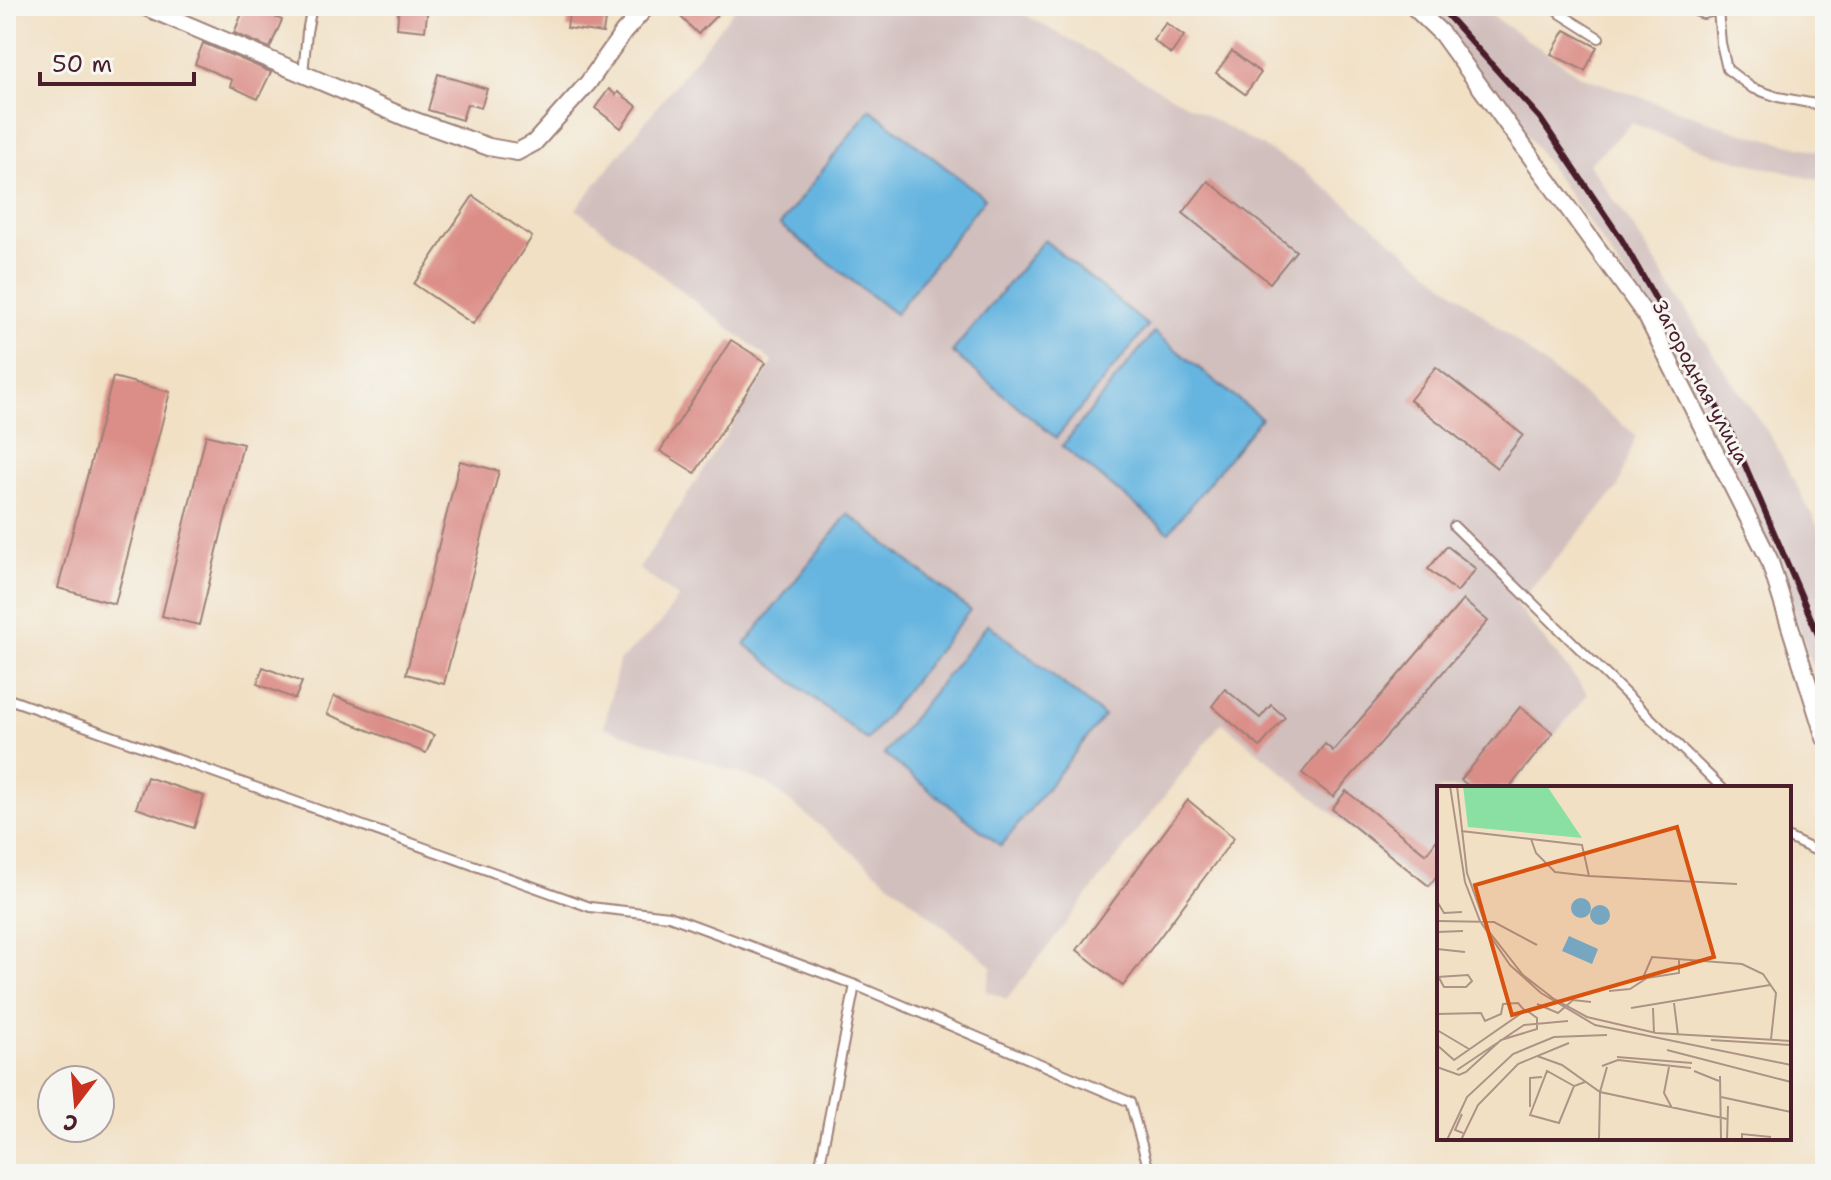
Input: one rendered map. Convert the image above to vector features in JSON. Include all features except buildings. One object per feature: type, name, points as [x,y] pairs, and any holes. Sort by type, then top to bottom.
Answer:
[{"type":"street","points":[[143,6],[407,118],[489,147],[517,152],[534,143],[579,93],[647,6]]},
{"type":"street","name":"Загородная улица","points":[[1413,6],[1442,34],[1647,317],[1769,559],[1825,738]]},
{"type":"lane","points":[[303,74],[312,6]]},
{"type":"lane","points":[[1553,6],[1599,38]]},
{"type":"lane","points":[[1683,6],[1703,14],[1736,6]]},
{"type":"lane","points":[[1718,10],[1727,69],[1752,88],[1778,97],[1825,106]]},
{"type":"lane","points":[[1454,526],[1720,786]]},
{"type":"lane","points":[[6,698],[590,907],[669,916],[855,985],[1130,1102],[1150,1174]]},
{"type":"lane","points":[[1791,839],[1825,855]]},
{"type":"lane","points":[[818,1174],[855,985]]},
{"type":"shaded area","points":[[737,6],[1009,6],[1303,169],[1636,435],[1618,488],[1516,605],[1588,694],[1513,786],[1437,786],[1437,877],[1426,891],[1222,722],[1007,999],[986,991],[992,966],[767,783],[604,727],[619,661],[661,623],[678,597],[639,569],[773,362],[576,209]]},
{"type":"shaded area","points":[[1419,6],[1481,6],[1581,76],[1736,131],[1825,153],[1825,182],[1716,155],[1632,123],[1589,164],[1773,440],[1825,540],[1825,706],[1781,571],[1671,344],[1516,119]]},
{"type":"water","points":[[870,109],[985,198],[895,314],[780,225]]},
{"type":"water","points":[[1044,240],[1148,326],[1056,438],[952,352]]},
{"type":"water","points":[[1154,332],[1261,418],[1169,532],[1062,446]]},
{"type":"water","points":[[848,514],[970,610],[867,740],[745,644]]},
{"type":"water","points":[[988,624],[1104,716],[1001,846],[884,754]]},
{"type":"railway","points":[[1439,6],[1540,118],[1622,240],[1729,428],[1819,637],[1825,660]]}]
